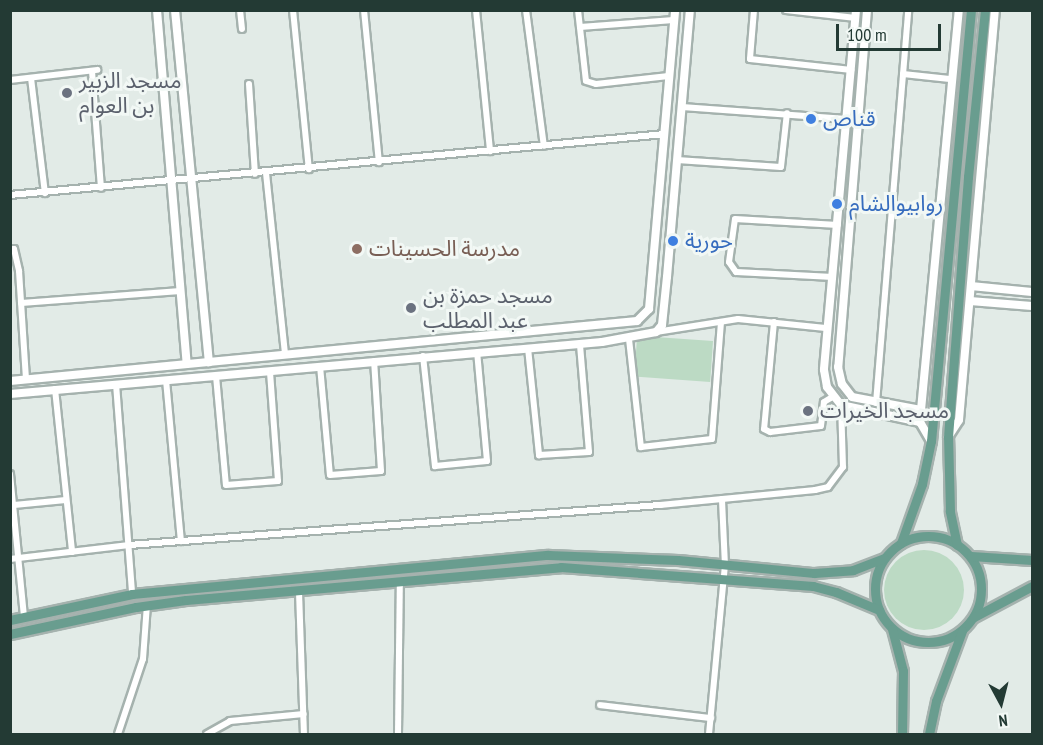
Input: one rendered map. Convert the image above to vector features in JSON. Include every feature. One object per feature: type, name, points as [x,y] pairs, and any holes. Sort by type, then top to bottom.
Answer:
[{"type":"main road","points":[[10,394],[580,344],[629,339],[656,332],[662,325],[690,10]]},
{"type":"main road","points":[[931,441],[920,422],[950,79],[960,10]]},
{"type":"main road","points":[[901,543],[922,484],[931,441],[970,10]]},
{"type":"main road","points":[[957,545],[950,511],[948,437],[968,177],[985,10]]},
{"type":"main road","points":[[948,437],[959,420],[995,10]]},
{"type":"main road","points":[[10,381],[637,321],[649,309],[674,15]]},
{"type":"main road","points":[[971,286],[1032,292]]},
{"type":"main road","points":[[970,301],[1032,306]]},
{"type":"main road","points":[[10,620],[132,594],[548,555],[655,558],[814,573],[853,570],[884,558],[901,543],[924,536],[957,545],[970,556],[981,586],[974,617]]},
{"type":"main road","points":[[970,556],[1032,560]]},
{"type":"main road","points":[[884,558],[874,590],[879,610],[892,629],[903,671],[902,735]]},
{"type":"main road","points":[[10,634],[147,605],[561,567],[813,586],[836,591],[879,610]]},
{"type":"main road","points":[[929,735],[936,701],[962,631],[974,617],[1032,586]]},
{"type":"main road","points":[[892,629],[925,643],[944,640],[962,631]]},
{"type":"street","points":[[157,10],[187,364]]},
{"type":"street","points":[[175,10],[209,362]]},
{"type":"street","points":[[240,10],[242,29]]},
{"type":"street","points":[[293,10],[309,169]]},
{"type":"street","points":[[364,10],[379,162]]},
{"type":"street","points":[[476,10],[490,151]]},
{"type":"street","points":[[526,10],[544,146]]},
{"type":"street","points":[[578,10],[586,81],[596,84],[669,76]]},
{"type":"street","points":[[753,10],[750,59],[851,70]]},
{"type":"street","points":[[10,559],[129,545],[722,499],[828,487],[843,467],[841,405],[834,396],[824,370],[856,14],[786,10]]},
{"type":"street","points":[[867,10],[838,367],[842,384],[852,397],[921,410]]},
{"type":"street","points":[[876,403],[908,10]]},
{"type":"street","points":[[580,27],[674,15]]},
{"type":"street","points":[[10,80],[94,70],[101,188]]},
{"type":"street","points":[[903,74],[950,79]]},
{"type":"street","points":[[31,78],[45,192]]},
{"type":"street","points":[[249,84],[255,174]]},
{"type":"street","points":[[682,107],[847,119]]},
{"type":"street","points":[[677,160],[781,167],[787,113]]},
{"type":"street","points":[[10,195],[172,182],[665,134]]},
{"type":"street","points":[[266,173],[285,355]]},
{"type":"street","points":[[833,278],[736,272],[729,262],[735,219],[838,225]]},
{"type":"street","points":[[10,250],[14,249],[19,271],[26,380]]},
{"type":"street","points":[[21,303],[181,291]]},
{"type":"street","points":[[656,332],[721,322],[774,322],[826,328]]},
{"type":"street","points":[[629,339],[641,447],[712,439],[721,322]]},
{"type":"street","points":[[774,322],[764,429],[770,432],[821,426],[824,402],[834,396]]},
{"type":"street","points":[[528,348],[539,455],[589,452],[580,344]]},
{"type":"street","points":[[423,356],[435,466],[487,461],[477,352]]},
{"type":"street","points":[[320,366],[330,475],[381,471],[374,361]]},
{"type":"street","points":[[216,376],[226,485],[268,482],[278,481],[270,371]]},
{"type":"street","points":[[166,380],[181,541]]},
{"type":"street","points":[[116,384],[132,594]]},
{"type":"street","points":[[55,389],[72,552]]},
{"type":"street","points":[[841,405],[920,422]]},
{"type":"street","points":[[10,474],[24,616]]},
{"type":"street","points":[[709,735],[725,566],[722,499]]},
{"type":"street","points":[[14,505],[66,500]]},
{"type":"street","points":[[398,735],[400,581]]},
{"type":"street","points":[[299,592],[304,735]]},
{"type":"street","points":[[118,735],[143,659],[147,605]]},
{"type":"street","points":[[600,705],[711,718]]},
{"type":"street","points":[[207,735],[230,721],[304,714]]},
{"type":"green space","points":[[637,336],[713,341],[710,382],[634,377]]},
{"type":"green space","points":[[916,550],[932,550],[953,561],[964,582],[964,598],[953,619],[932,630],[916,630],[902,624],[890,612],[884,598],[884,582],[890,568],[902,556]]},
{"type":"place","name":"مسجد الزبير بن العوام","points":[[67,93]]},
{"type":"place","name":"قناص","points":[[811,119]]},
{"type":"place","name":"روابيوالشام","points":[[837,204]]},
{"type":"place","name":"حورية","points":[[673,241]]},
{"type":"place","name":"مدرسة الحسينات","points":[[357,249]]},
{"type":"place","name":"مسجد حمزة بن عبد المطلب","points":[[411,308]]},
{"type":"place","name":"مسجد الخيرات","points":[[808,411]]}]
